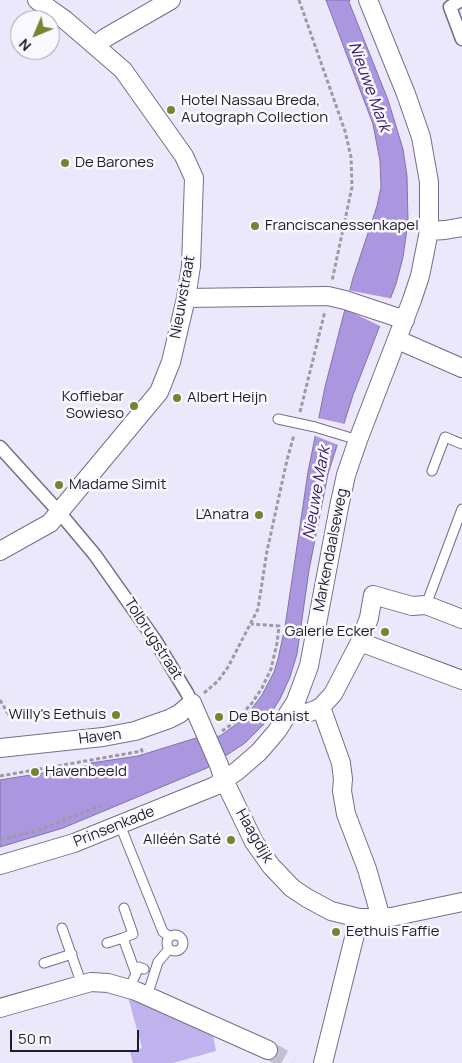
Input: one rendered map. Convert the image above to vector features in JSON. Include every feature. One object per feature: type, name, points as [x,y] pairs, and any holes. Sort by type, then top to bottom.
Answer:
[{"type":"street","name":"Nieuwstraat","points":[[0,552],[50,523],[159,392],[171,362],[186,298],[191,266],[194,178],[184,156],[123,70],[92,49],[65,20],[37,0]]},
{"type":"street","points":[[92,49],[104,38],[171,0]]},
{"type":"street","name":"Markendaalseweg","points":[[222,772],[259,752],[277,731],[290,711],[302,686],[309,666],[339,507],[350,437],[398,340],[420,276],[429,231],[429,182],[421,137],[406,94],[368,0]]},
{"type":"street","points":[[462,0],[450,7],[462,39]]},
{"type":"street","points":[[429,231],[462,227]]},
{"type":"street","points":[[186,298],[337,298],[405,320]]},
{"type":"street","points":[[398,340],[462,368]]},
{"type":"street","name":"Tolbrugstraat","points":[[0,447],[59,512],[95,555],[125,596],[155,640],[192,703],[222,772]]},
{"type":"street","points":[[290,711],[307,713],[321,707],[333,694],[360,642],[369,618],[373,595],[412,606],[426,605],[462,619]]},
{"type":"street","points":[[360,642],[462,680]]},
{"type":"street","name":"Haven","points":[[0,748],[127,733],[153,726],[169,719],[179,714],[192,703]]},
{"type":"street","points":[[321,707],[341,763],[344,779],[342,791],[346,814],[367,869],[380,918]]},
{"type":"street","name":"Haagdijk","points":[[222,772],[254,842],[292,888],[319,905],[331,911],[359,918],[380,918],[462,902]]},
{"type":"street","name":"Prinsenkade","points":[[0,865],[58,849],[205,790],[222,772]]},
{"type":"street","points":[[323,1063],[359,918]]},
{"type":"street","points":[[0,1008],[26,1004],[136,977],[147,996],[268,1050]]},
{"type":"lane","points":[[278,419],[315,426],[350,437]]},
{"type":"lane","points":[[432,471],[445,437],[462,444]]},
{"type":"lane","points":[[426,605],[462,509]]},
{"type":"lane","points":[[120,824],[163,932],[169,936]]},
{"type":"lane","points":[[107,943],[134,934],[124,908]]},
{"type":"lane","points":[[62,928],[72,954],[94,986]]},
{"type":"lane","points":[[174,934],[180,936],[183,943],[182,948],[177,951],[169,949],[166,944],[169,936],[174,934]]},
{"type":"lane","points":[[123,938],[136,977]]},
{"type":"lane","points":[[147,996],[158,962],[169,949]]},
{"type":"lane","points":[[44,963],[72,954]]},
{"type":"path","points":[[192,703],[223,675],[251,624],[259,604],[269,542],[287,460],[337,298],[352,187],[351,157],[345,131],[299,0]]},
{"type":"path","points":[[206,735],[225,730],[235,722],[254,701],[267,678],[277,642],[279,626],[251,624]]},
{"type":"path","points":[[0,700],[13,722]]},
{"type":"path","name":"Haven","points":[[0,776],[142,751]]},
{"type":"path","points":[[0,840],[42,829],[100,806]]},
{"type":"shaded area","points":[[128,997],[134,997],[213,1035],[216,1051],[173,1063],[133,1063],[130,1052],[142,1048]]},
{"type":"water","name":"Nieuwe Mark","points":[[326,0],[350,0],[349,2],[388,100],[403,149],[407,176],[408,222],[403,257],[396,284],[353,395],[328,474],[309,570],[297,654],[290,677],[280,699],[264,724],[245,743],[207,768],[63,828],[0,847],[0,780],[138,756],[196,738],[220,736],[247,715],[262,695],[274,672],[285,627],[308,472],[325,387],[353,278],[377,206],[381,187],[380,161],[373,124]]},
{"type":"pier","points":[[347,290],[394,299],[382,327],[343,308]]},
{"type":"pier","points":[[318,418],[345,424],[338,445],[313,435]]},
{"type":"tunnel","points":[[268,1050],[292,1063]]},
{"type":"place","name":"Hotel Nassau Breda, Autograph Collection","points":[[171,110]]},
{"type":"place","name":"De Barones","points":[[65,163]]},
{"type":"place","name":"Franciscanessenkapel","points":[[255,226]]},
{"type":"place","name":"Albert Heijn","points":[[177,398]]},
{"type":"place","name":"Koffiebar Sowieso","points":[[134,406]]},
{"type":"place","name":"Madame Simit","points":[[59,485]]},
{"type":"place","name":"L'Anatra","points":[[259,515]]},
{"type":"place","name":"Galerie Ecker","points":[[385,632]]},
{"type":"place","name":"Willy's Eethuis","points":[[116,715]]},
{"type":"place","name":"De Botanist","points":[[219,717]]},
{"type":"place","name":"Havenbeeld","points":[[35,772]]},
{"type":"place","name":"Alléén Saté","points":[[231,840]]},
{"type":"place","name":"Eethuis Faffie","points":[[336,932]]}]
